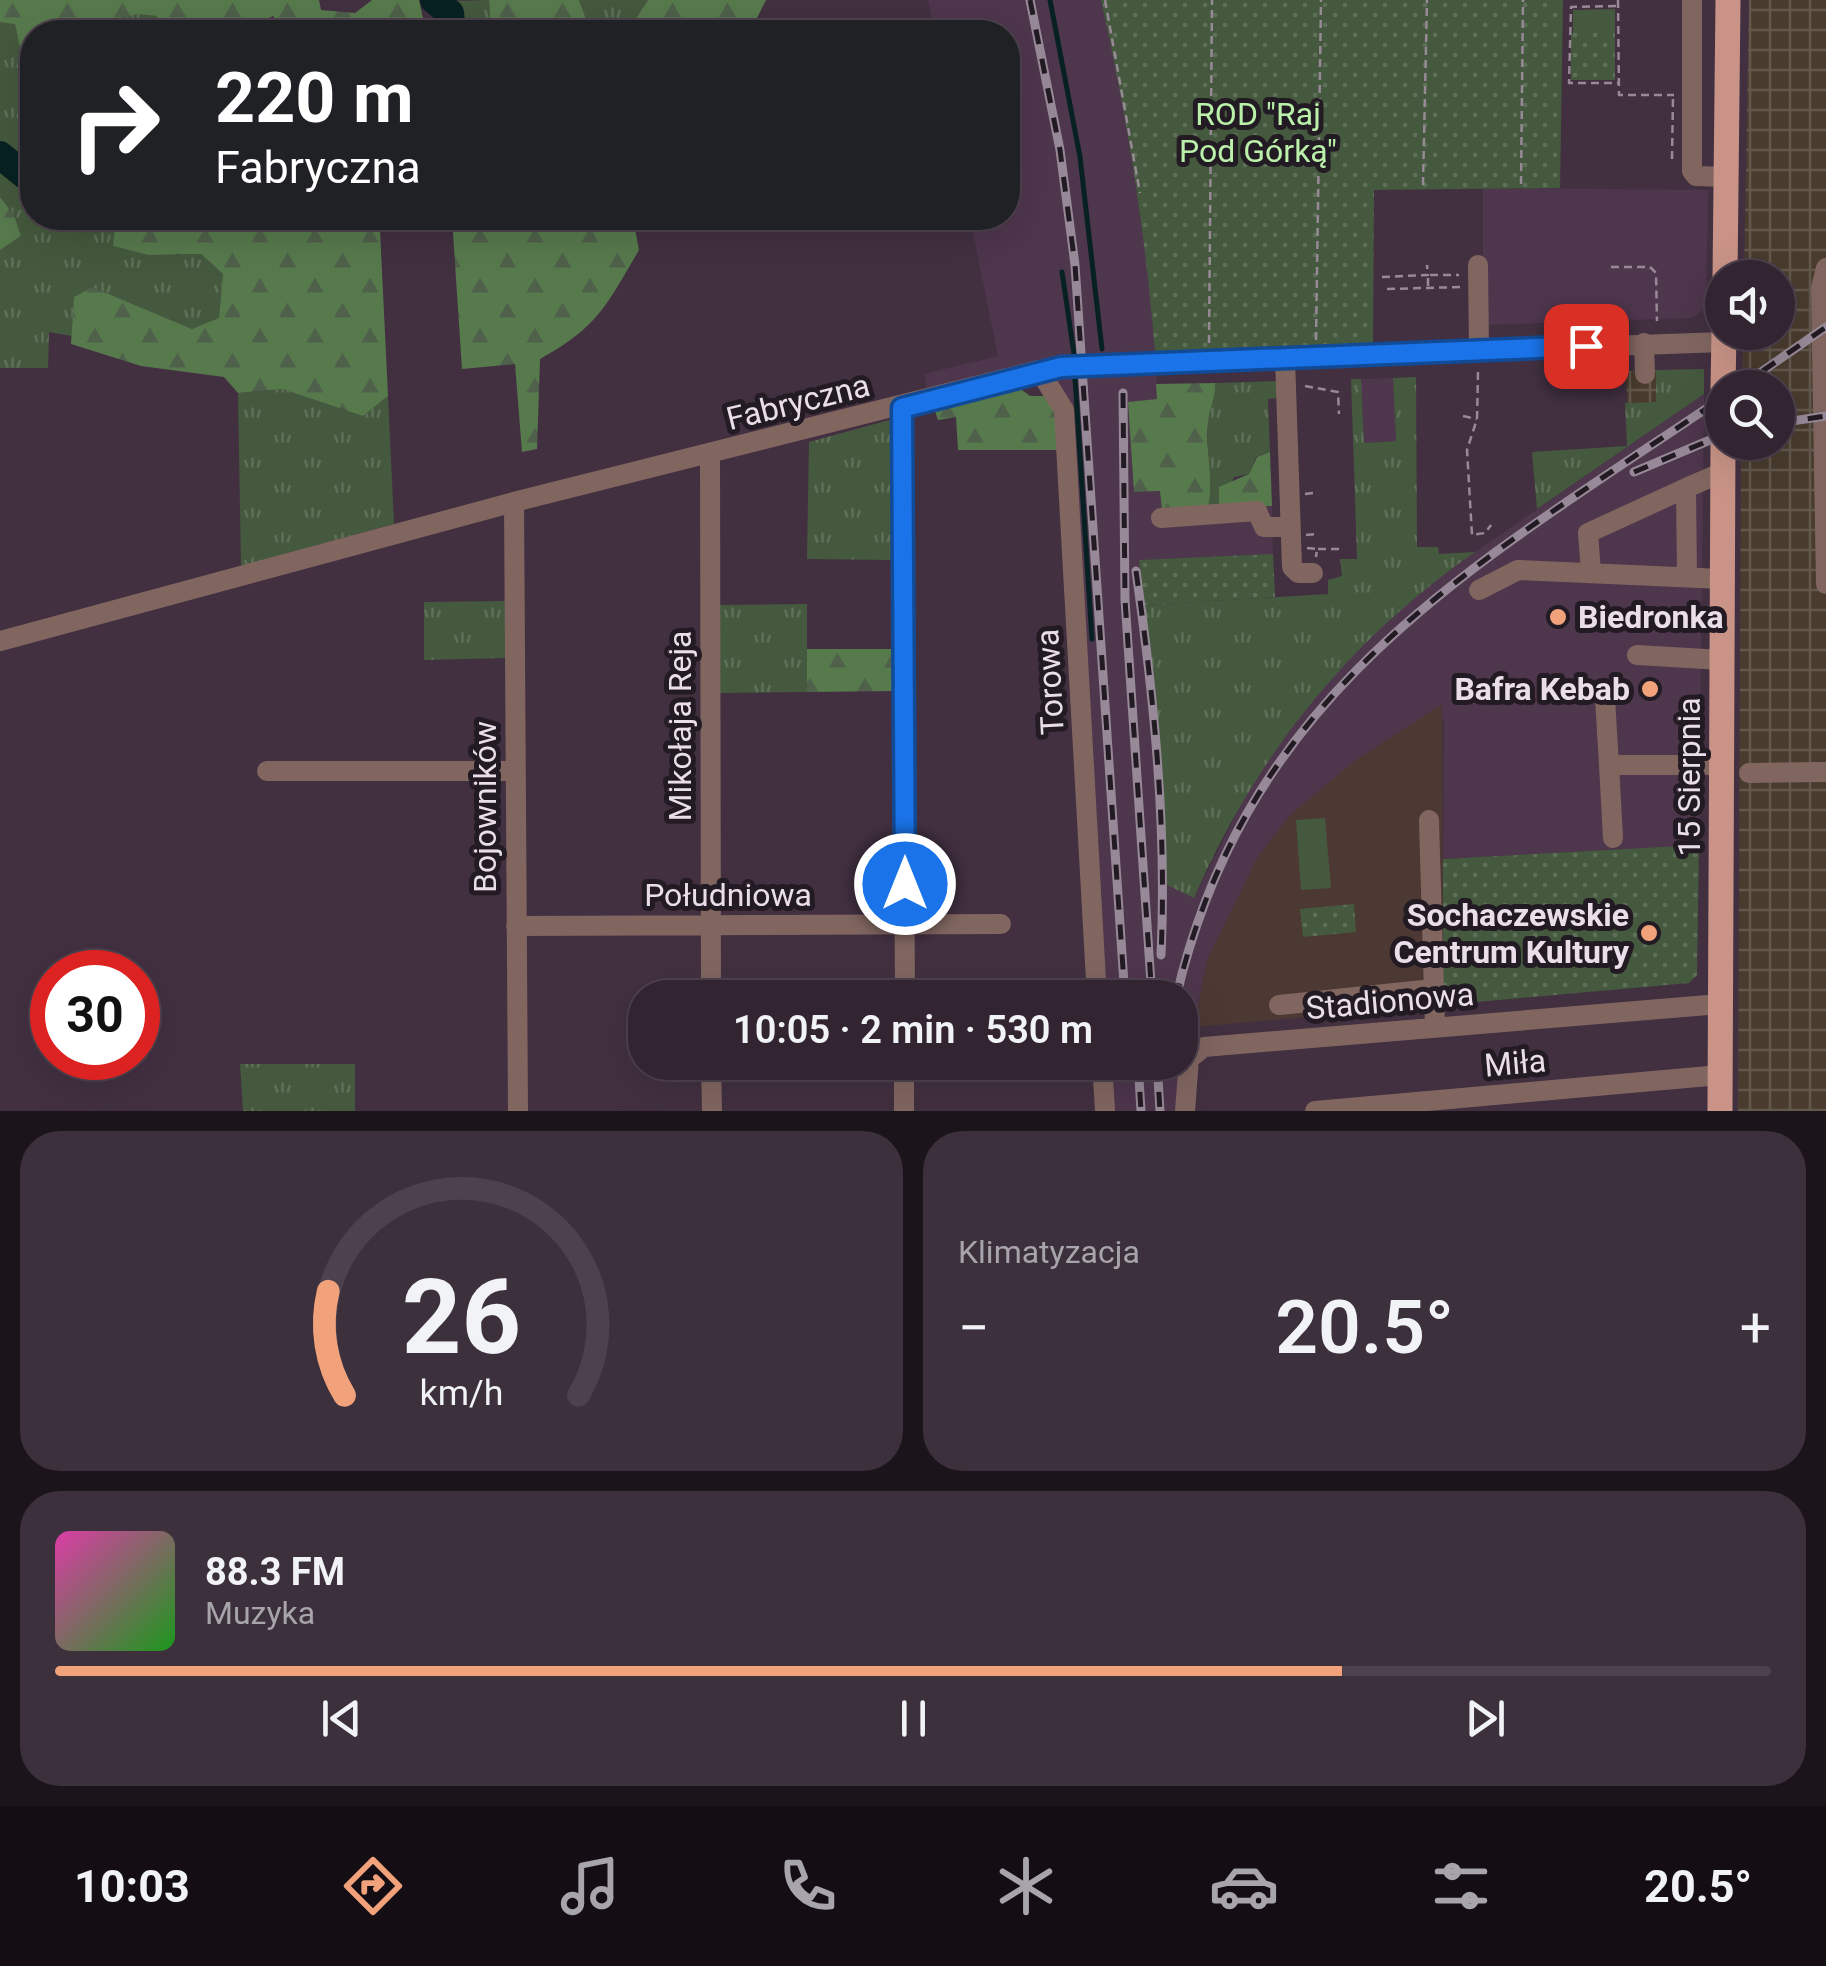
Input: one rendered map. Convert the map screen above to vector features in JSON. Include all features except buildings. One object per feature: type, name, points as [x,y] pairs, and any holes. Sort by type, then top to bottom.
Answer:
[{"type":"main road","points":[[1725,260],[1728,0]]},
{"type":"main road","name":"15 Sierpnia","points":[[1720,1111],[1723,460]]},
{"type":"street","points":[[1692,0],[1692,172],[1696,176],[1726,177]]},
{"type":"street","points":[[1478,264],[1479,350]]},
{"type":"street","points":[[1826,268],[1820,288],[1826,584]]},
{"type":"street","name":"Fabryczna","points":[[0,640],[514,502],[902,408],[1039,370],[1705,338]]},
{"type":"street","points":[[1644,343],[1645,374]]},
{"type":"street","points":[[1285,358],[1297,531],[1293,572],[1313,573]]},
{"type":"street","name":"Torowa","points":[[1039,370],[1064,410],[1096,980]]},
{"type":"street","points":[[902,408],[904,980]]},
{"type":"street","name":"Mikołaja Reja","points":[[710,455],[710,980]]},
{"type":"street","points":[[1591,572],[1588,533],[1723,472]]},
{"type":"street","points":[[1686,488],[1688,576]]},
{"type":"street","name":"Bojowników","points":[[514,502],[518,1111]]},
{"type":"street","points":[[1160,518],[1257,512],[1264,527],[1297,531]]},
{"type":"street","points":[[1478,590],[1513,570],[1722,579]]},
{"type":"street","points":[[1637,655],[1722,660]]},
{"type":"street","points":[[1605,698],[1613,838]]},
{"type":"street","points":[[1610,765],[1722,765]]},
{"type":"street","points":[[267,771],[514,771]]},
{"type":"street","points":[[1749,774],[1826,772]]},
{"type":"street","points":[[1429,820],[1435,1027]]},
{"type":"street","name":"Południowa","points":[[516,926],[1000,924]]},
{"type":"street","points":[[1280,1005],[1433,989]]},
{"type":"street","name":"Stadionowa","points":[[1185,1111],[1190,1058],[1204,1048],[1220,1044],[1720,1004]]},
{"type":"street","name":"Miła","points":[[1315,1111],[1720,1076]]},
{"type":"street","points":[[711,1080],[712,1111]]},
{"type":"street","points":[[904,1080],[904,1111]]},
{"type":"street","points":[[1103,1080],[1105,1111]]},
{"type":"path","points":[[1104,0],[1140,193]]},
{"type":"path","points":[[1208,361],[1212,0]]},
{"type":"path","points":[[1317,356],[1321,0]]},
{"type":"path","points":[[1423,185],[1427,0]]},
{"type":"path","points":[[1521,184],[1523,0]]},
{"type":"path","points":[[1571,0],[1569,84],[1619,83]]},
{"type":"path","points":[[1618,0],[1619,95],[1685,96]]},
{"type":"path","points":[[1571,7],[1618,6]]},
{"type":"path","points":[[1672,159],[1673,95]]},
{"type":"path","points":[[1427,266],[1428,288]]},
{"type":"path","points":[[1611,267],[1650,267],[1656,273],[1656,321]]},
{"type":"path","points":[[1382,277],[1460,275],[1468,286],[1387,289]]},
{"type":"path","points":[[1478,372],[1478,418],[1467,450],[1472,534],[1486,533],[1492,525]]},
{"type":"path","points":[[1294,386],[1338,392],[1339,414]]},
{"type":"path","points":[[1463,416],[1478,418]]},
{"type":"path","points":[[1459,452],[1467,450]]},
{"type":"path","points":[[1462,493],[1470,492]]},
{"type":"path","points":[[1304,494],[1314,494]]},
{"type":"path","points":[[1464,526],[1472,526]]},
{"type":"path","points":[[1297,531],[1316,534]]},
{"type":"path","points":[[1317,550],[1340,548]]},
{"type":"shaded area","points":[[928,0],[1101,0],[1119,80],[1148,264],[1155,354],[928,393],[924,374],[998,356],[972,230],[1020,230],[1020,20],[932,20]]},
{"type":"shaded area","points":[[1749,0],[1826,0],[1826,1111],[1738,1111],[1741,460],[1795,460],[1795,370],[1742,370],[1743,350],[1795,350],[1795,260],[1744,260]]},
{"type":"shaded area","points":[[1483,188],[1708,190],[1705,309],[1692,318],[1483,325]]},
{"type":"shaded area","points":[[1156,370],[1158,399],[1128,402],[1134,492],[1160,491],[1162,510],[1272,506],[1273,554],[1140,560],[1152,663],[1194,898],[1258,771],[1302,710],[1353,652],[1432,582],[1704,394],[1699,845],[1443,859],[1444,719],[1207,960],[1198,1006],[1198,980],[1104,980],[1055,377]]},
{"type":"shaded area","points":[[1656,370],[1656,403],[1627,403],[1626,371]]},
{"type":"shaded area","points":[[1393,378],[1396,441],[1364,443],[1361,379]]},
{"type":"shaded area","points":[[1442,704],[1443,1005],[1198,1027],[1207,960],[1258,856],[1290,815],[1353,762]]},
{"type":"shaded area","points":[[1111,1080],[1181,1080],[1179,1111],[1113,1111]]},
{"type":"green space","points":[[0,0],[319,0],[321,10],[355,13],[372,0],[419,0],[423,20],[276,20],[273,16],[265,20],[160,20],[138,14],[113,20],[20,20],[20,47],[15,24],[0,22]]},
{"type":"green space","points":[[489,0],[490,20],[459,20],[459,10],[449,1]]},
{"type":"green space","points":[[489,0],[579,0],[586,20],[490,20]]},
{"type":"green space","points":[[579,0],[648,0],[635,20],[586,20]]},
{"type":"green space","points":[[648,0],[766,0],[756,20],[635,20]]},
{"type":"green space","name":"ROD \"Raj Pod Górką\"","points":[[1101,0],[1563,0],[1560,188],[1374,190],[1373,344],[1155,354],[1134,176]]},
{"type":"green space","points":[[1615,9],[1615,33],[1573,33],[1573,10]]},
{"type":"green space","points":[[138,14],[160,20],[113,20]]},
{"type":"green space","points":[[0,22],[15,23],[20,46],[20,160],[0,146]]},
{"type":"green space","points":[[1571,33],[1615,33],[1615,80],[1571,80]]},
{"type":"green space","points":[[0,164],[20,181],[20,230],[115,230],[114,246],[148,255],[201,254],[223,274],[219,319],[192,329],[92,287],[74,297],[72,336],[49,332],[48,368],[0,368],[0,250],[21,236],[14,215],[0,197]]},
{"type":"green space","points":[[0,197],[14,215],[21,236],[0,250]]},
{"type":"green space","points":[[115,230],[380,230],[388,396],[363,416],[282,389],[238,393],[224,377],[141,366],[71,344],[74,297],[92,287],[192,329],[219,318],[223,274],[201,254],[148,255],[113,246]]},
{"type":"green space","points":[[453,230],[635,230],[639,250],[599,314],[540,359],[537,449],[522,452],[515,364],[462,369]]},
{"type":"green space","points":[[1704,369],[1704,394],[1537,509],[1532,452],[1627,446],[1625,403],[1656,402],[1656,370]]},
{"type":"green space","points":[[1416,377],[1417,547],[1438,547],[1439,554],[1475,552],[1386,624],[1310,705],[1246,796],[1194,898],[1167,885],[1152,663],[1144,605],[1328,594],[1328,580],[1342,576],[1340,559],[1357,559],[1351,379],[1361,379],[1364,443],[1396,441],[1393,378]]},
{"type":"green space","points":[[1278,381],[1278,398],[1268,399],[1270,452],[1256,457],[1249,474],[1234,477],[1219,508],[1208,508],[1208,416],[1215,383]]},
{"type":"green space","points":[[1215,383],[1208,422],[1208,508],[1162,510],[1160,491],[1134,492],[1128,402],[1157,399],[1156,384]]},
{"type":"green space","points":[[1016,385],[1030,396],[1049,396],[1059,416],[1060,450],[958,450],[956,417],[938,420],[934,408]]},
{"type":"green space","points":[[282,389],[363,416],[388,396],[394,524],[241,566],[238,393]]},
{"type":"green space","points":[[893,419],[894,560],[807,559],[809,442]]},
{"type":"green space","points":[[1270,452],[1272,506],[1219,508],[1219,487],[1249,474],[1257,457]]},
{"type":"green space","points":[[1273,554],[1275,597],[1144,605],[1139,560]]},
{"type":"green space","points":[[506,601],[506,658],[424,660],[424,602]]},
{"type":"green space","points":[[807,604],[807,692],[719,693],[719,605]]},
{"type":"green space","points":[[807,649],[894,649],[895,691],[807,692]]},
{"type":"green space","points":[[1325,818],[1331,888],[1301,890],[1296,820]]},
{"type":"green space","points":[[1699,845],[1697,975],[1689,983],[1443,1005],[1443,859]]},
{"type":"green space","points":[[1354,904],[1356,932],[1303,937],[1300,909]]},
{"type":"green space","points":[[240,1064],[355,1064],[355,1111],[243,1111]]},
{"type":"waterway","points":[[434,0],[450,13],[451,20]]},
{"type":"waterway","points":[[1050,0],[1080,157],[1102,349]]},
{"type":"waterway","points":[[0,155],[20,171]]},
{"type":"waterway","points":[[1062,272],[1074,354]]},
{"type":"waterway","points":[[1075,378],[1092,639]]},
{"type":"railway","points":[[1030,0],[1060,150],[1075,265],[1124,980]]},
{"type":"railway","points":[[1764,370],[1826,327]]},
{"type":"railway","points":[[1123,393],[1125,600],[1151,980]]},
{"type":"railway","points":[[1182,980],[1210,889],[1257,796],[1316,715],[1385,643],[1461,578],[1705,409]]},
{"type":"railway","points":[[1795,421],[1826,416]]},
{"type":"railway","points":[[1634,472],[1705,442]]},
{"type":"railway","points":[[1136,571],[1158,762],[1161,955]]},
{"type":"railway","points":[[1139,1080],[1141,1111]]},
{"type":"railway","points":[[1158,1080],[1160,1111]]},
{"type":"place","name":"Biedronka","points":[[1558,617]]},
{"type":"place","name":"Bafra Kebab","points":[[1650,689]]},
{"type":"place","name":"Sochaczewskie Centrum Kultury","points":[[1649,933]]},
{"type":"route","points":[[905,884],[902,408],[1039,370],[1093,364],[1586,346]]}]
